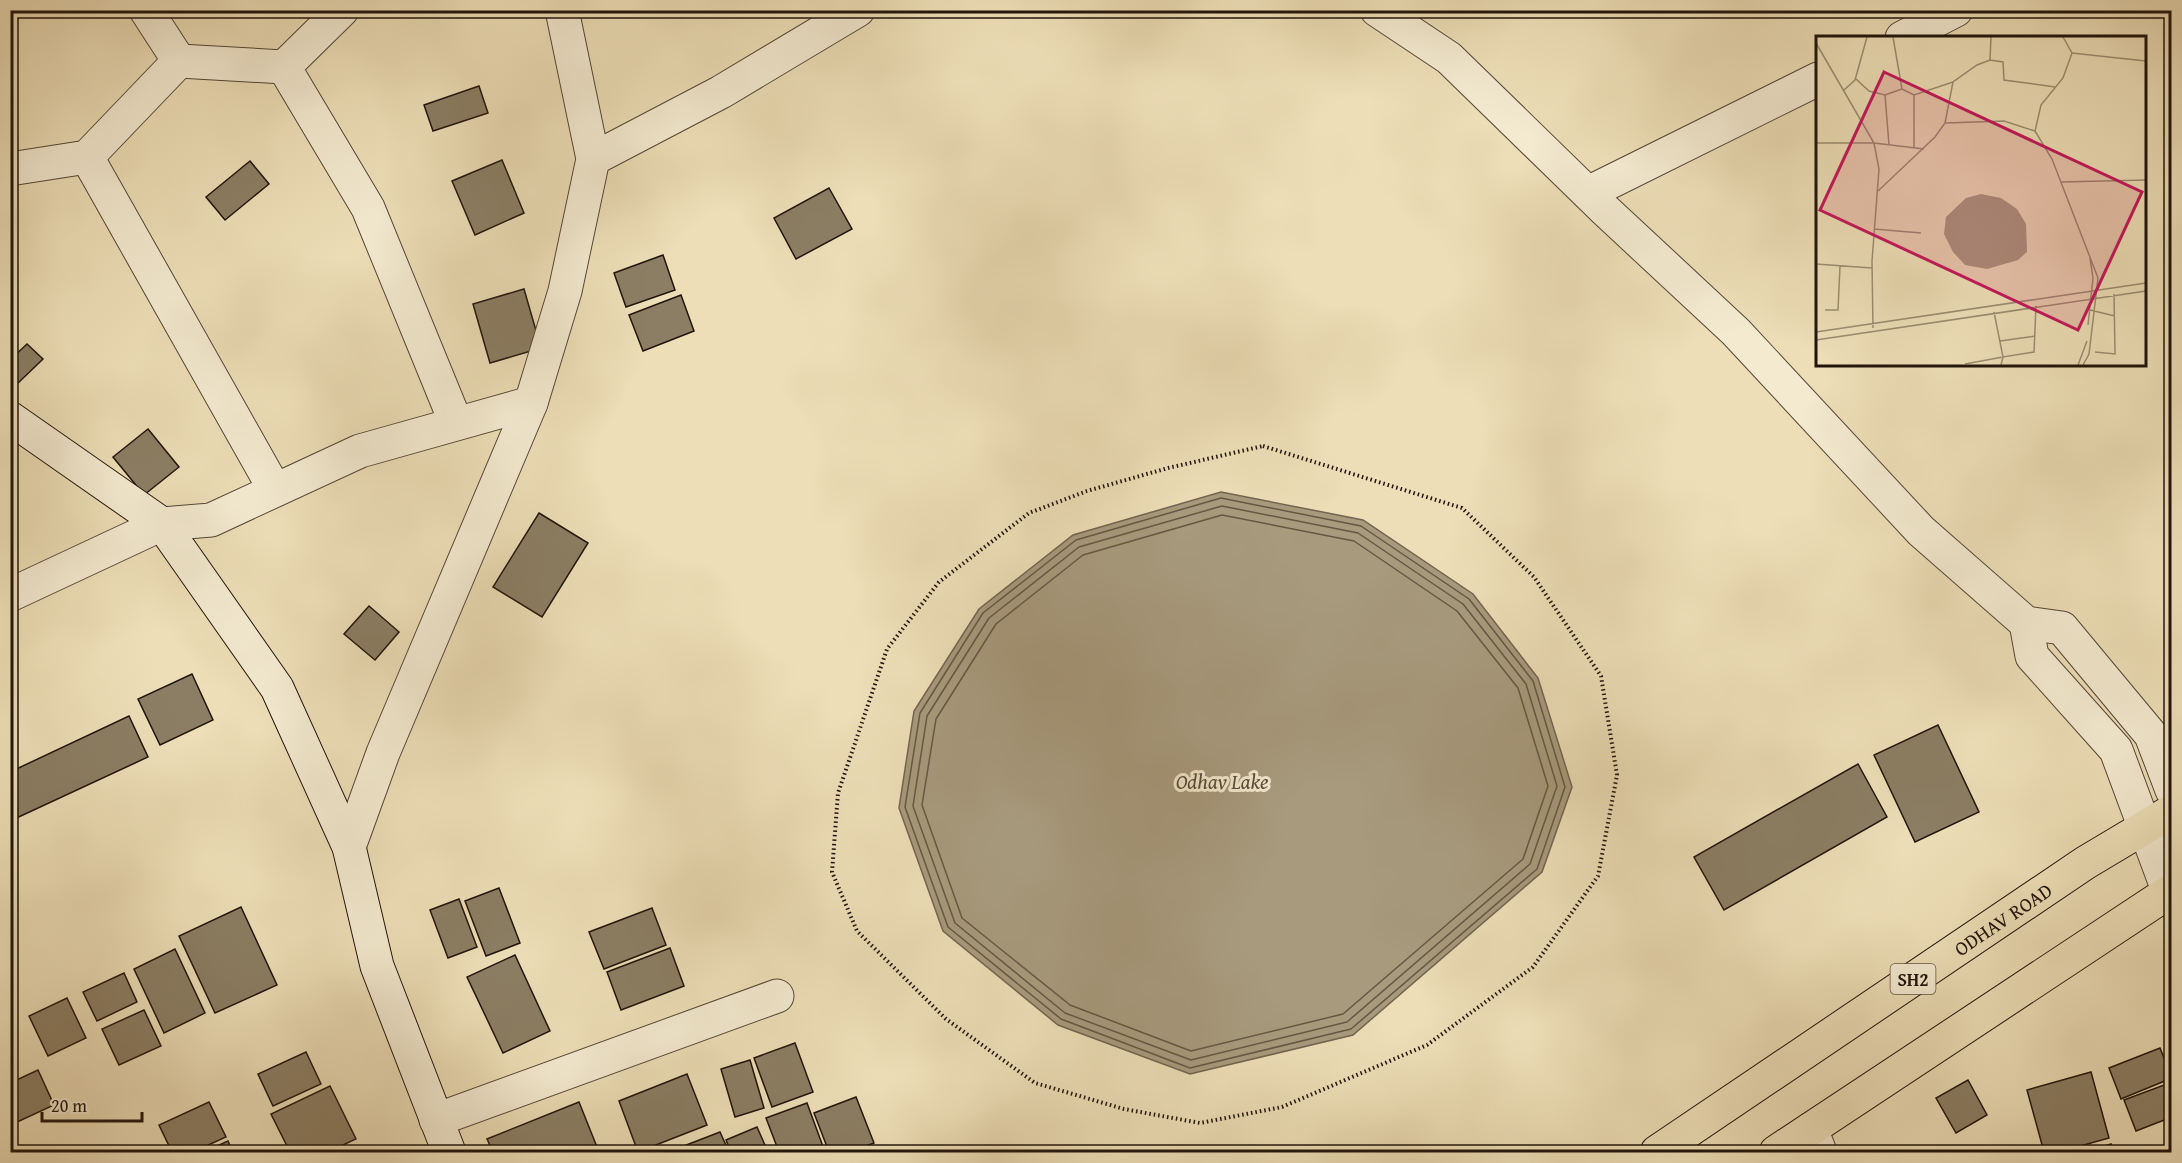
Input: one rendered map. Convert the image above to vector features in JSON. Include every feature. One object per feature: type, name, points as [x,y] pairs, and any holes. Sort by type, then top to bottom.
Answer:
[{"type":"main road","name":"ODHAV ROAD","points":[[1657,1152],[2085,863],[2158,819]]},
{"type":"main road","points":[[1776,1152],[1816,1141],[2171,894]]},
{"type":"street","points":[[146,10],[178,61]]},
{"type":"street","points":[[178,61],[284,67],[342,10]]},
{"type":"street","points":[[349,847],[383,753],[531,403],[565,291],[593,159],[562,10]]},
{"type":"street","points":[[593,159],[721,92],[858,10]]},
{"type":"street","points":[[1377,10],[1449,58],[1736,332],[1921,531],[2026,623],[2062,628],[2151,735],[2172,790]]},
{"type":"street","points":[[1906,36],[1956,10]]},
{"type":"street","points":[[10,169],[87,158],[178,61]]},
{"type":"street","points":[[284,67],[368,208],[456,423],[454,424]]},
{"type":"street","points":[[1588,193],[1816,81]]},
{"type":"street","points":[[87,158],[275,490]]},
{"type":"street","points":[[10,595],[162,524],[211,520],[360,451],[531,403]]},
{"type":"street","points":[[10,418],[162,524],[277,688],[349,847],[377,966],[449,1152]]},
{"type":"street","points":[[2026,623],[2032,656],[2116,750],[2158,819],[2171,894]]},
{"type":"street","points":[[436,1120],[777,996]]},
{"type":"path","points":[[1263,446],[1462,508],[1534,577],[1601,676],[1617,776],[1598,876],[1533,967],[1427,1045],[1282,1107],[1200,1122],[1124,1109],[1035,1083],[946,1019],[856,931],[832,872],[838,793],[887,649],[939,582],[1029,513],[1087,490],[1168,468],[1263,446]]},
{"type":"water","name":"Odhav Lake","points":[[1221,492],[1363,520],[1473,594],[1538,678],[1572,787],[1542,872],[1353,1035],[1190,1074],[1058,1025],[943,931],[899,808],[914,711],[979,609],[1073,535]]},
{"type":"building","points":[[479,86],[488,113],[433,131],[424,105]]},
{"type":"building","points":[[502,160],[524,213],[475,235],[452,181]]},
{"type":"building","points":[[250,161],[269,184],[225,220],[206,197]]},
{"type":"building","points":[[829,188],[852,229],[796,259],[774,218]]},
{"type":"building","points":[[663,255],[675,290],[626,307],[614,273]]},
{"type":"building","points":[[524,289],[541,348],[490,363],[473,304]]},
{"type":"building","points":[[681,295],[694,331],[643,351],[629,315]]},
{"type":"building","points":[[27,344],[43,359],[16,385],[10,379],[10,360]]},
{"type":"building","points":[[148,429],[179,467],[144,495],[113,457]]},
{"type":"building","points":[[539,513],[588,543],[542,617],[493,587]]},
{"type":"building","points":[[369,606],[399,632],[375,660],[344,634]]},
{"type":"building","points":[[192,674],[213,720],[160,745],[138,699]]},
{"type":"building","points":[[129,716],[148,757],[10,821],[10,772]]},
{"type":"building","points":[[1938,725],[1979,812],[1915,842],[1874,755]]},
{"type":"building","points":[[1858,764],[1887,817],[1724,910],[1694,857]]},
{"type":"building","points":[[499,888],[520,943],[486,956],[465,901]]},
{"type":"building","points":[[459,899],[477,947],[448,958],[430,910]]},
{"type":"building","points":[[241,907],[277,985],[215,1013],[179,936]]},
{"type":"building","points":[[652,908],[666,945],[604,969],[589,932]]},
{"type":"building","points":[[670,948],[684,986],[621,1010],[607,972]]},
{"type":"building","points":[[175,949],[205,1013],[164,1033],[134,969]]},
{"type":"building","points":[[515,955],[550,1031],[503,1053],[467,977]]},
{"type":"building","points":[[124,973],[137,1002],[97,1021],[83,992]]},
{"type":"building","points":[[67,998],[86,1038],[48,1056],[29,1016]]},
{"type":"building","points":[[144,1010],[161,1046],[119,1065],[102,1029]]},
{"type":"building","points":[[795,1043],[813,1092],[772,1107],[754,1058]]},
{"type":"building","points":[[2160,1048],[2172,1078],[2121,1099],[2109,1068]]},
{"type":"building","points":[[306,1052],[321,1084],[273,1106],[258,1074]]},
{"type":"building","points":[[750,1060],[764,1108],[735,1117],[721,1069]]},
{"type":"building","points":[[38,1070],[54,1105],[15,1123],[10,1114],[10,1083]]},
{"type":"building","points":[[2091,1072],[2109,1138],[2059,1152],[2044,1152],[2027,1090]]},
{"type":"building","points":[[687,1074],[707,1125],[638,1152],[619,1101]]},
{"type":"building","points":[[1968,1080],[1987,1115],[1956,1133],[1936,1098]]},
{"type":"building","points":[[2172,1082],[2172,1117],[2136,1131],[2124,1100]]},
{"type":"building","points":[[330,1086],[356,1139],[328,1152],[290,1152],[271,1114]]},
{"type":"building","points":[[856,1097],[874,1143],[850,1152],[829,1152],[814,1113]]},
{"type":"building","points":[[209,1102],[226,1137],[193,1152],[172,1152],[159,1125]]},
{"type":"building","points":[[579,1102],[599,1152],[493,1152],[487,1139]]},
{"type":"building","points":[[807,1103],[825,1152],[779,1152],[766,1118]]},
{"type":"building","points":[[757,1127],[768,1152],[731,1152],[726,1140]]},
{"type":"building","points":[[720,1132],[729,1152],[677,1152],[676,1149]]},
{"type":"building","points":[[228,1141],[233,1152],[204,1152]]},
{"type":"building","points":[[2111,1144],[2113,1152],[2086,1152]]}]
